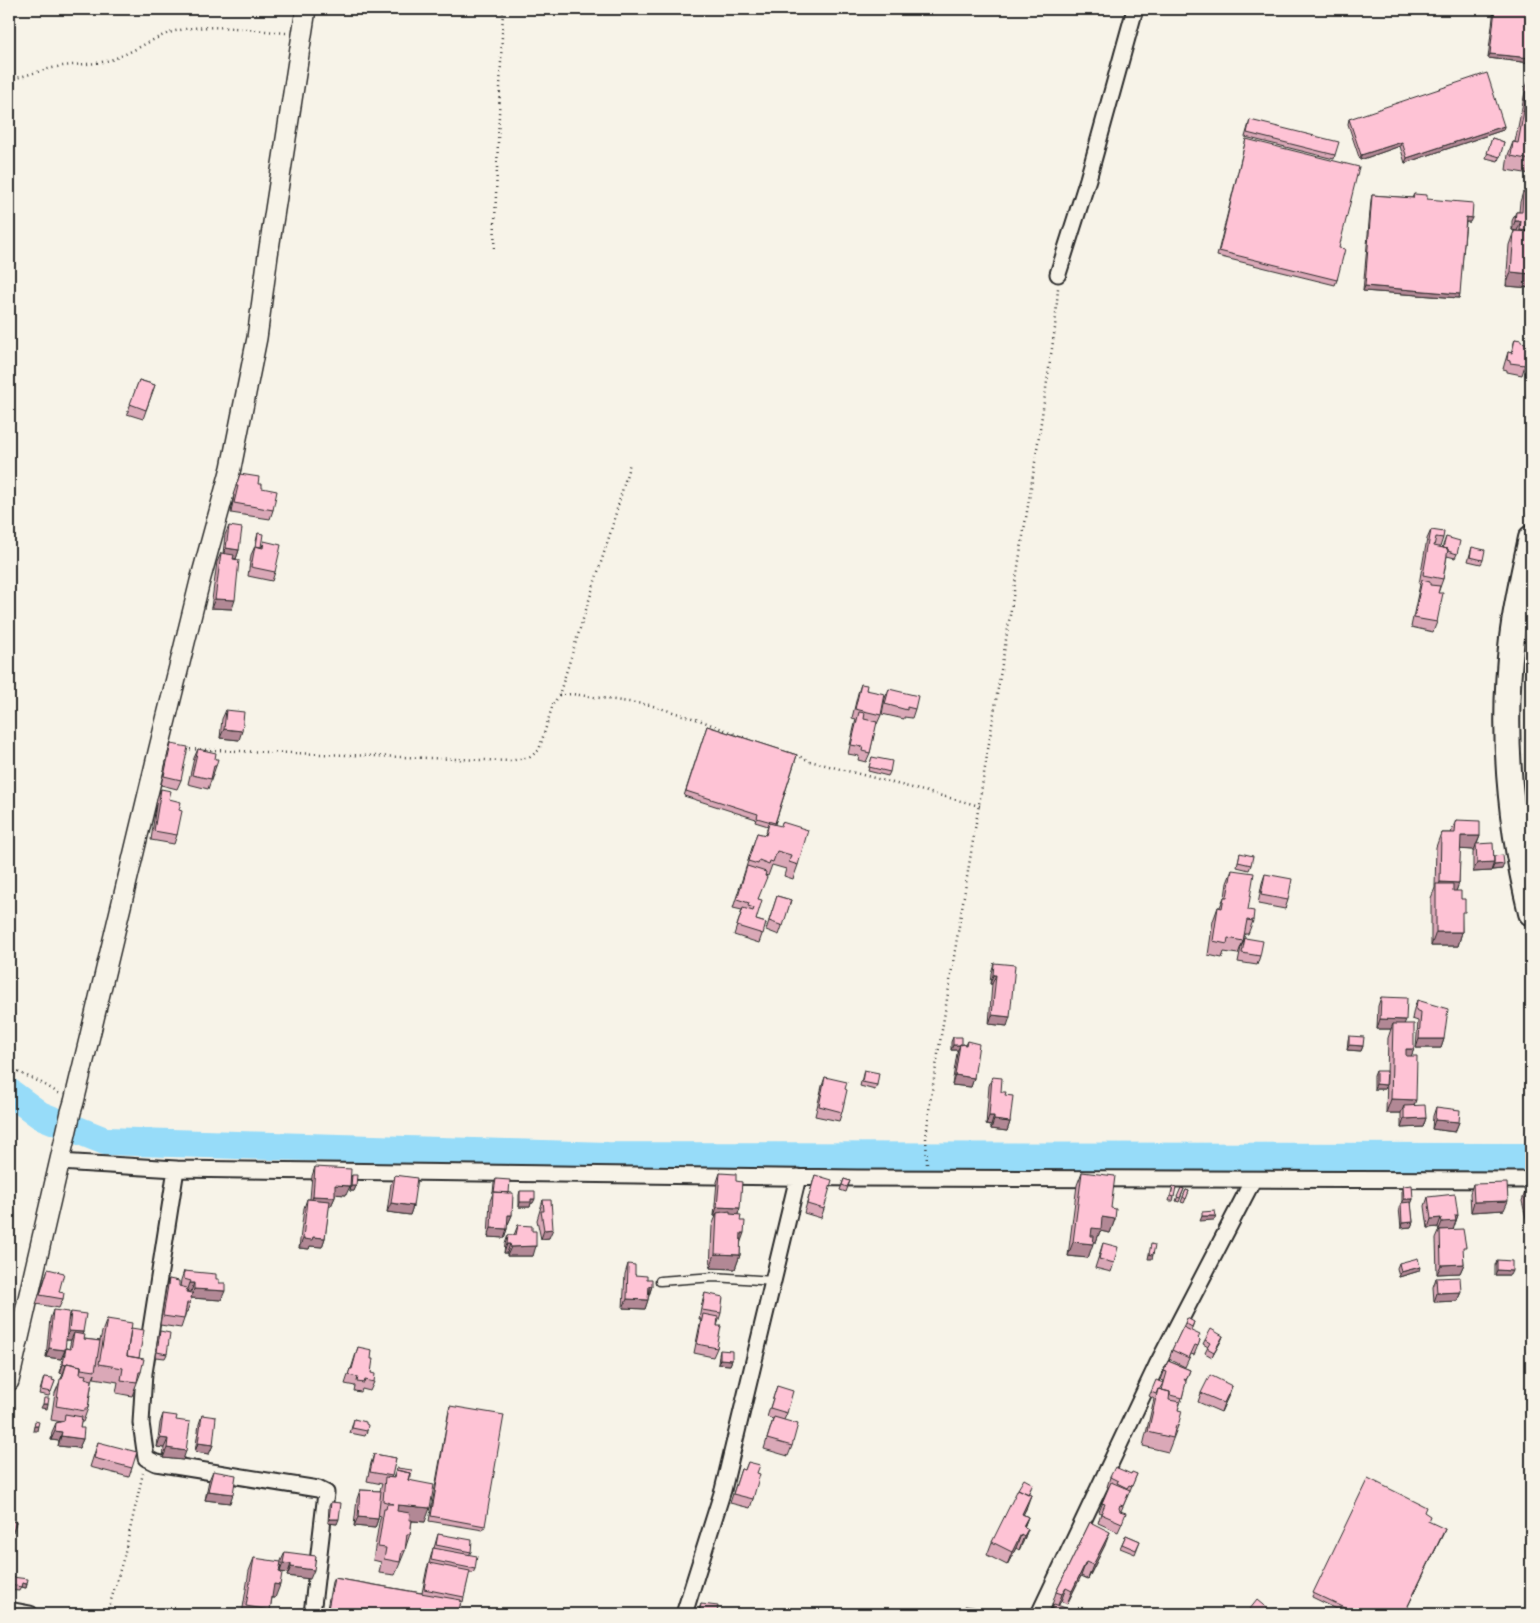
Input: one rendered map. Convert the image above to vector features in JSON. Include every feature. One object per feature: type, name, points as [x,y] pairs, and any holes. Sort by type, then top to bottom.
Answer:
[{"type":"main road","points":[[1531,538],[1519,592],[1512,637],[1506,750],[1522,873],[1531,913]]},
{"type":"street","points":[[9,1381],[72,1107],[159,748],[200,582],[231,468],[257,338],[306,9]]},
{"type":"street","points":[[1058,274],[1088,179],[1135,9]]},
{"type":"street","points":[[61,1155],[176,1169],[798,1177],[1531,1180]]},
{"type":"street","points":[[176,1169],[144,1373],[141,1423],[146,1458],[156,1463],[318,1489],[326,1493],[312,1614]]},
{"type":"street","points":[[684,1614],[723,1490],[798,1177]]},
{"type":"street","points":[[1039,1614],[1157,1365],[1253,1180]]},
{"type":"street","points":[[9,1610],[30,1614]]},
{"type":"lane","points":[[660,1281],[714,1277],[773,1280]]},
{"type":"path","points":[[494,248],[503,9]]},
{"type":"path","points":[[9,80],[56,67],[103,62],[174,32],[205,28],[237,28],[303,35]]},
{"type":"path","points":[[927,1178],[926,1137],[936,1067],[980,806],[993,710],[1055,328],[1058,274]]},
{"type":"path","points":[[159,748],[510,761],[530,757],[539,750],[553,704],[559,695],[630,464]]},
{"type":"path","points":[[559,695],[572,694],[650,705],[699,720],[755,741]]},
{"type":"path","points":[[791,754],[810,761],[980,806]]},
{"type":"path","points":[[9,1068],[40,1082],[72,1107]]},
{"type":"path","points":[[107,1614],[124,1556],[146,1458]]},
{"type":"building","points":[[1495,9],[1531,9],[1531,58],[1490,54]]},
{"type":"building","points":[[1487,73],[1504,126],[1407,158],[1402,142],[1361,155],[1349,119]]},
{"type":"building","points":[[1530,77],[1531,112],[1523,112]]},
{"type":"building","points":[[1524,111],[1531,112],[1531,160],[1511,156],[1513,142],[1518,143]]},
{"type":"building","points":[[1250,120],[1339,142],[1335,155],[1247,133]]},
{"type":"building","points":[[1492,138],[1504,142],[1500,157],[1487,153]]},
{"type":"building","points":[[1246,139],[1359,167],[1339,248],[1345,249],[1337,280],[1219,251]]},
{"type":"building","points":[[1523,192],[1531,193],[1531,231],[1520,230],[1521,221],[1515,221],[1516,212],[1522,212]]},
{"type":"building","points":[[1414,194],[1427,195],[1427,199],[1473,203],[1472,218],[1466,217],[1460,294],[1365,286],[1372,195],[1413,198]]},
{"type":"building","points":[[1514,231],[1531,232],[1531,274],[1511,272]]},
{"type":"building","points":[[1515,339],[1529,344],[1525,365],[1510,363],[1507,360],[1508,352],[1512,353]]},
{"type":"building","points":[[139,380],[155,385],[146,410],[130,404]]},
{"type":"building","points":[[240,474],[259,477],[258,484],[262,484],[262,488],[277,491],[273,510],[234,503]]},
{"type":"building","points":[[229,526],[242,528],[239,550],[226,548]]},
{"type":"building","points":[[1431,530],[1444,532],[1443,538],[1436,537],[1434,546],[1448,549],[1443,579],[1423,575]]},
{"type":"building","points":[[258,533],[263,534],[261,547],[256,546]]},
{"type":"building","points":[[1446,537],[1460,541],[1457,554],[1443,548]]},
{"type":"building","points":[[264,541],[281,545],[275,572],[251,567],[255,546],[263,548]]},
{"type":"building","points":[[1472,547],[1485,550],[1483,560],[1470,557]]},
{"type":"building","points":[[221,553],[234,555],[233,559],[239,560],[235,600],[215,599]]},
{"type":"building","points":[[1422,580],[1430,582],[1430,585],[1440,586],[1438,593],[1443,593],[1437,622],[1414,618]]},
{"type":"building","points":[[861,684],[867,685],[866,690],[885,694],[881,715],[855,709]]},
{"type":"building","points":[[889,689],[918,696],[915,709],[907,707],[907,710],[885,704]]},
{"type":"building","points":[[226,710],[244,712],[242,731],[224,729]]},
{"type":"building","points":[[859,712],[865,713],[864,719],[877,722],[870,753],[862,751],[863,747],[851,745]]},
{"type":"building","points":[[707,726],[797,755],[775,823],[757,818],[758,814],[686,791]]},
{"type":"building","points":[[171,744],[188,747],[181,780],[164,776]]},
{"type":"building","points":[[198,749],[216,753],[215,759],[218,759],[211,779],[192,775]]},
{"type":"building","points":[[872,757],[892,761],[890,772],[869,767]]},
{"type":"building","points":[[161,789],[171,791],[169,799],[181,802],[179,810],[182,811],[177,835],[154,831]]},
{"type":"building","points":[[1456,820],[1480,821],[1480,836],[1461,836],[1459,883],[1440,882],[1441,833],[1455,833]]},
{"type":"building","points":[[782,822],[808,830],[798,865],[789,862],[791,855],[777,851],[773,862],[770,861],[769,864],[759,860],[758,864],[748,861],[757,833],[766,835],[769,823],[781,826]]},
{"type":"building","points":[[1493,843],[1494,862],[1477,863],[1476,844]]},
{"type":"building","points":[[1240,853],[1253,856],[1251,865],[1238,862]]},
{"type":"building","points":[[1503,855],[1504,864],[1494,865],[1494,856]]},
{"type":"building","points":[[747,866],[766,872],[765,876],[767,877],[758,899],[762,900],[756,920],[766,923],[763,934],[737,926],[743,908],[753,911],[754,908],[748,906],[749,903],[737,899]]},
{"type":"building","points":[[1232,870],[1254,873],[1248,910],[1254,911],[1253,921],[1247,920],[1243,941],[1228,938],[1227,944],[1213,941],[1218,907],[1222,908],[1224,897],[1227,897]]},
{"type":"building","points":[[1265,874],[1292,879],[1288,900],[1261,895]]},
{"type":"building","points":[[1436,884],[1453,884],[1453,891],[1461,891],[1461,899],[1465,899],[1465,912],[1462,912],[1462,932],[1436,932]]},
{"type":"building","points":[[777,896],[791,900],[783,926],[769,921]]},
{"type":"building","points":[[1245,938],[1263,941],[1260,956],[1242,953]]},
{"type":"building","points":[[994,963],[1015,965],[1010,1017],[992,1015],[996,975],[993,975]]},
{"type":"building","points":[[1381,997],[1407,998],[1406,1020],[1380,1019]]},
{"type":"building","points":[[1417,1000],[1448,1009],[1444,1039],[1419,1039],[1421,1012],[1416,1010]]},
{"type":"building","points":[[1393,1024],[1414,1024],[1414,1049],[1406,1049],[1406,1056],[1417,1056],[1416,1100],[1391,1099]]},
{"type":"building","points":[[1349,1036],[1364,1037],[1363,1046],[1349,1045]]},
{"type":"building","points":[[953,1037],[962,1037],[962,1045],[953,1045]]},
{"type":"building","points":[[967,1041],[979,1044],[974,1078],[955,1075],[960,1044],[966,1045]]},
{"type":"building","points":[[864,1070],[879,1073],[877,1085],[862,1082]]},
{"type":"building","points":[[1376,1071],[1387,1071],[1386,1085],[1376,1084]]},
{"type":"building","points":[[825,1077],[847,1082],[842,1112],[819,1106]]},
{"type":"building","points":[[992,1077],[1002,1078],[1001,1092],[1006,1092],[1005,1095],[1013,1096],[1010,1122],[994,1120],[994,1116],[989,1116]]},
{"type":"building","points":[[1425,1105],[1426,1118],[1404,1119],[1404,1106]]},
{"type":"building","points":[[1436,1107],[1460,1110],[1459,1122],[1435,1120]]},
{"type":"building","points":[[315,1167],[351,1169],[350,1186],[335,1185],[335,1197],[313,1196]]},
{"type":"building","points":[[1082,1172],[1115,1176],[1111,1208],[1116,1209],[1115,1219],[1102,1217],[1101,1229],[1092,1228],[1093,1244],[1073,1242]]},
{"type":"building","points":[[720,1173],[736,1174],[736,1181],[742,1182],[740,1208],[717,1207]]},
{"type":"building","points":[[352,1175],[357,1175],[356,1186],[351,1186]]},
{"type":"building","points":[[395,1175],[417,1178],[413,1206],[391,1203]]},
{"type":"building","points":[[815,1175],[832,1180],[824,1209],[807,1204]]},
{"type":"building","points":[[496,1179],[510,1180],[509,1193],[494,1192]]},
{"type":"building","points":[[844,1179],[850,1181],[847,1187],[842,1185]]},
{"type":"building","points":[[1507,1183],[1508,1201],[1474,1202],[1473,1184]]},
{"type":"building","points":[[1412,1185],[1413,1199],[1404,1199],[1403,1186]]},
{"type":"building","points":[[1173,1186],[1176,1187],[1174,1197],[1171,1196]]},
{"type":"building","points":[[1181,1188],[1184,1189],[1180,1198],[1177,1197]]},
{"type":"building","points":[[1186,1190],[1189,1191],[1186,1199],[1183,1197]]},
{"type":"building","points":[[1531,1190],[1531,1213],[1530,1213],[1525,1192]]},
{"type":"building","points":[[520,1191],[535,1191],[535,1199],[531,1199],[531,1202],[520,1202]]},
{"type":"building","points":[[493,1192],[513,1193],[512,1215],[508,1215],[507,1229],[491,1228]]},
{"type":"building","points":[[1455,1194],[1458,1215],[1455,1215],[1456,1221],[1442,1222],[1441,1218],[1431,1219],[1428,1197]]},
{"type":"building","points":[[307,1199],[330,1201],[325,1238],[313,1237],[312,1240],[303,1239]]},
{"type":"building","points":[[543,1200],[551,1200],[553,1229],[544,1230],[541,1211],[544,1211]]},
{"type":"building","points":[[1411,1202],[1413,1222],[1402,1223],[1401,1203]]},
{"type":"building","points":[[730,1211],[730,1214],[741,1215],[740,1221],[745,1221],[744,1233],[741,1233],[740,1255],[715,1254],[717,1213]]},
{"type":"building","points":[[1215,1211],[1216,1216],[1202,1216],[1202,1212]]},
{"type":"building","points":[[518,1225],[532,1226],[532,1231],[536,1231],[536,1246],[511,1247],[510,1244],[507,1244],[508,1235],[516,1235]]},
{"type":"building","points":[[1463,1229],[1466,1247],[1463,1247],[1464,1264],[1441,1265],[1440,1230]]},
{"type":"building","points":[[1103,1243],[1118,1247],[1114,1263],[1099,1259]]},
{"type":"building","points":[[1151,1244],[1155,1245],[1153,1255],[1149,1254]]},
{"type":"building","points":[[1418,1258],[1420,1267],[1401,1272],[1399,1263]]},
{"type":"building","points":[[1497,1260],[1512,1261],[1512,1271],[1497,1270]]},
{"type":"building","points":[[628,1264],[635,1265],[635,1275],[647,1276],[647,1279],[652,1279],[652,1286],[649,1286],[648,1300],[627,1299]]},
{"type":"building","points":[[48,1269],[64,1273],[59,1292],[64,1293],[63,1299],[40,1295]]},
{"type":"building","points":[[184,1271],[216,1274],[216,1279],[219,1279],[219,1283],[225,1283],[225,1291],[194,1289],[194,1283],[184,1279]]},
{"type":"building","points":[[1460,1277],[1461,1292],[1437,1293],[1436,1278]]},
{"type":"building","points":[[169,1279],[179,1281],[179,1286],[187,1288],[186,1292],[192,1293],[190,1303],[187,1303],[184,1319],[163,1316]]},
{"type":"building","points":[[705,1293],[723,1297],[721,1313],[702,1310]]},
{"type":"building","points":[[53,1310],[69,1312],[65,1350],[49,1348]]},
{"type":"building","points":[[71,1312],[86,1314],[83,1332],[69,1331]]},
{"type":"building","points":[[703,1314],[718,1317],[717,1326],[721,1326],[717,1348],[697,1344]]},
{"type":"building","points":[[1187,1318],[1194,1322],[1192,1327],[1185,1323]]},
{"type":"building","points":[[107,1319],[132,1323],[127,1356],[144,1359],[137,1382],[121,1380],[123,1368],[99,1364]]},
{"type":"building","points":[[1183,1327],[1200,1335],[1198,1346],[1195,1345],[1189,1358],[1172,1350]]},
{"type":"building","points":[[131,1328],[144,1330],[139,1358],[127,1356]]},
{"type":"building","points":[[1211,1329],[1223,1336],[1214,1352],[1207,1348],[1210,1343],[1205,1340]]},
{"type":"building","points":[[160,1331],[170,1333],[167,1354],[157,1352]]},
{"type":"building","points":[[74,1333],[85,1335],[84,1339],[100,1341],[95,1371],[81,1369],[81,1366],[63,1364],[66,1348],[71,1349]]},
{"type":"building","points":[[358,1347],[372,1350],[371,1373],[375,1374],[374,1382],[365,1380],[364,1383],[357,1382],[358,1377],[348,1375],[350,1369],[352,1369]]},
{"type":"building","points":[[720,1350],[732,1351],[732,1360],[720,1359]]},
{"type":"building","points":[[1168,1361],[1190,1370],[1186,1380],[1184,1379],[1186,1382],[1182,1398],[1170,1395],[1170,1392],[1162,1390],[1167,1372],[1164,1371]]},
{"type":"building","points":[[67,1363],[81,1366],[80,1374],[86,1375],[85,1378],[92,1380],[88,1408],[85,1408],[85,1411],[56,1406],[60,1379],[62,1379]]},
{"type":"building","points":[[1210,1375],[1232,1386],[1224,1403],[1201,1393]]},
{"type":"building","points":[[44,1377],[53,1378],[52,1380],[55,1381],[51,1392],[41,1390]]},
{"type":"building","points":[[1156,1380],[1163,1383],[1156,1394],[1151,1392]]},
{"type":"building","points":[[777,1386],[793,1391],[787,1413],[770,1408]]},
{"type":"building","points":[[1158,1389],[1170,1392],[1169,1400],[1180,1402],[1178,1410],[1182,1411],[1173,1438],[1148,1432]]},
{"type":"building","points":[[44,1398],[49,1398],[48,1404],[43,1404]]},
{"type":"building","points":[[450,1406],[504,1415],[485,1526],[431,1516]]},
{"type":"building","points":[[65,1414],[82,1417],[80,1428],[84,1428],[83,1439],[61,1436],[62,1432],[55,1431],[56,1423],[64,1421]]},
{"type":"building","points":[[163,1414],[177,1416],[176,1420],[190,1422],[186,1451],[167,1448],[168,1439],[160,1438]]},
{"type":"building","points":[[202,1415],[216,1417],[213,1445],[198,1443]]},
{"type":"building","points":[[774,1417],[798,1424],[792,1446],[767,1439]]},
{"type":"building","points":[[354,1419],[366,1422],[368,1425],[367,1431],[352,1428]]},
{"type":"building","points":[[35,1421],[39,1422],[38,1426],[34,1426]]},
{"type":"building","points":[[98,1442],[137,1452],[132,1468],[94,1458]]},
{"type":"building","points":[[374,1454],[396,1458],[392,1476],[370,1472]]},
{"type":"building","points":[[748,1462],[760,1465],[757,1473],[760,1474],[753,1499],[733,1494],[741,1469],[745,1470]]},
{"type":"building","points":[[1115,1467],[1131,1474],[1132,1472],[1137,1474],[1132,1486],[1129,1485],[1127,1488],[1110,1477]]},
{"type":"building","points":[[397,1468],[412,1470],[410,1481],[408,1480],[410,1473],[396,1470]]},
{"type":"building","points":[[396,1470],[410,1473],[408,1480],[434,1485],[430,1508],[398,1505],[397,1511],[410,1513],[409,1520],[412,1520],[410,1534],[407,1534],[405,1551],[402,1551],[400,1562],[384,1559],[386,1548],[378,1547],[384,1509],[386,1509],[387,1504],[393,1504],[383,1501],[385,1477],[394,1478]]},
{"type":"building","points":[[213,1471],[236,1475],[233,1494],[208,1491]]},
{"type":"building","points":[[1368,1478],[1426,1507],[1424,1512],[1430,1516],[1428,1521],[1445,1529],[1404,1614],[1358,1614],[1313,1593]]},
{"type":"building","points":[[1024,1479],[1033,1484],[1028,1494],[1018,1489]]},
{"type":"building","points":[[1111,1482],[1130,1490],[1123,1506],[1120,1505],[1119,1508],[1120,1511],[1126,1513],[1122,1523],[1101,1514],[1105,1504],[1102,1503]]},
{"type":"building","points":[[1018,1489],[1031,1495],[1022,1514],[1028,1517],[1023,1526],[1028,1529],[1024,1536],[1021,1534],[1012,1552],[992,1542]]},
{"type":"building","points":[[360,1490],[381,1491],[378,1519],[358,1517]]},
{"type":"building","points":[[331,1502],[341,1503],[339,1519],[329,1519]]},
{"type":"building","points":[[9,1520],[16,1522],[13,1532],[9,1530]]},
{"type":"building","points":[[1090,1522],[1110,1532],[1093,1565],[1086,1562],[1072,1591],[1066,1588],[1062,1594],[1056,1592]]},
{"type":"building","points":[[438,1534],[472,1540],[471,1552],[436,1545]]},
{"type":"building","points":[[1126,1535],[1140,1541],[1136,1550],[1122,1544]]},
{"type":"building","points":[[9,1548],[11,1548],[11,1573],[9,1573]]},
{"type":"building","points":[[433,1548],[477,1556],[475,1569],[431,1560]]},
{"type":"building","points":[[285,1552],[316,1556],[314,1570],[291,1567],[291,1564],[283,1563]]},
{"type":"building","points":[[254,1558],[281,1562],[279,1572],[282,1573],[280,1585],[274,1584],[270,1610],[246,1606]]},
{"type":"building","points":[[429,1563],[470,1571],[464,1597],[424,1589]]},
{"type":"building","points":[[12,1577],[28,1579],[27,1584],[22,1583],[21,1587],[11,1585]]},
{"type":"building","points":[[334,1578],[461,1600],[459,1611],[471,1613],[327,1614]]},
{"type":"building","points":[[1257,1600],[1269,1610],[1266,1614],[1246,1614]]},
{"type":"building","points":[[701,1604],[718,1606],[717,1614],[699,1614]]},
{"type":"building","points":[[1054,1604],[1074,1611],[1073,1614],[1050,1614]]},
{"type":"building","points":[[965,1606],[986,1609],[985,1614],[964,1614]]},
{"type":"building","points":[[576,1611],[597,1613],[597,1614],[576,1614]]},
{"type":"waterway","points":[[9,1092],[40,1115],[105,1141],[608,1156],[1531,1157]]}]
